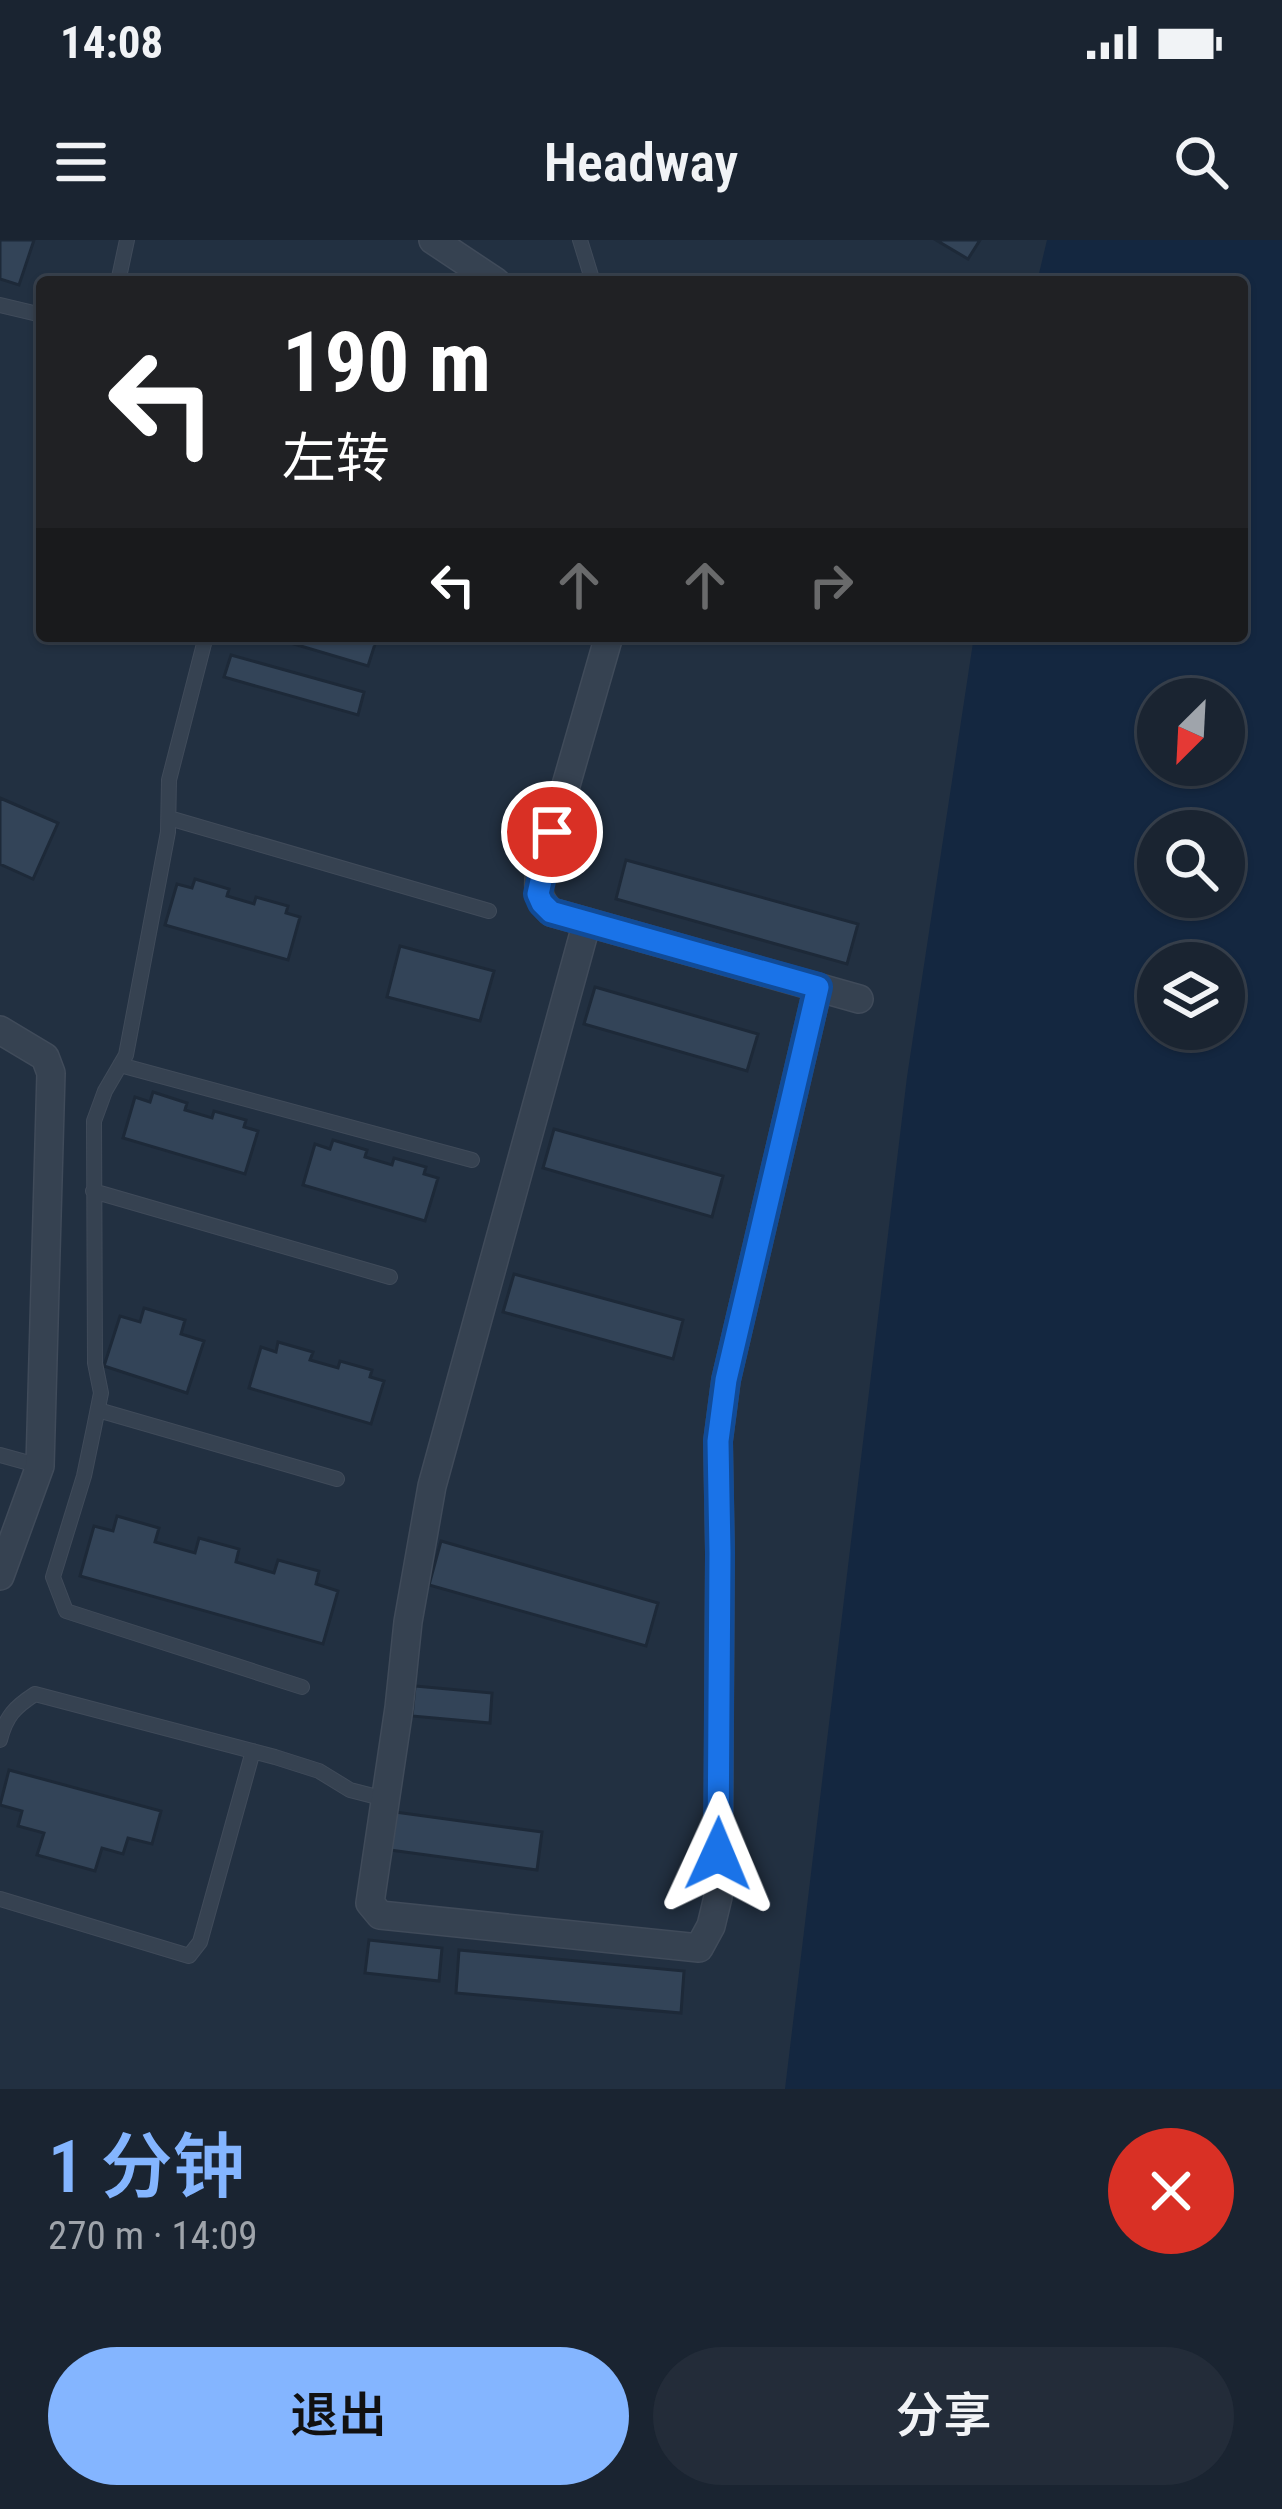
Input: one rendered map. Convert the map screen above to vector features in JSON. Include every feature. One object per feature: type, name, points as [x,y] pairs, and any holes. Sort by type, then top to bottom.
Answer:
[{"type":"street","points":[[434,240],[487,276]]},
{"type":"street","points":[[608,642],[552,832],[538,894],[542,903],[551,912],[859,999]]},
{"type":"street","points":[[587,922],[432,1486],[408,1622],[370,1903],[380,1915],[699,1948],[712,1926],[718,1897],[718,1441],[726,1380],[818,987]]},
{"type":"street","points":[[0,1030],[45,1057],[51,1073],[40,1466],[0,1576]]},
{"type":"lane","points":[[119,276],[127,240]]},
{"type":"lane","points":[[580,240],[591,276]]},
{"type":"lane","points":[[0,305],[36,314]]},
{"type":"lane","points":[[204,642],[170,780],[169,818],[126,1055],[94,1121],[95,1363],[101,1393],[84,1476],[53,1577],[66,1611],[302,1687]]},
{"type":"lane","points":[[169,818],[489,911]]},
{"type":"lane","points":[[120,1065],[472,1160]]},
{"type":"lane","points":[[93,1191],[390,1277]]},
{"type":"lane","points":[[98,1410],[338,1479]]},
{"type":"lane","points":[[0,1454],[40,1466]]},
{"type":"lane","points":[[0,1740],[14,1708],[35,1694],[253,1751],[319,1771],[350,1790],[385,1798]]},
{"type":"lane","points":[[0,1899],[189,1956],[200,1942],[253,1751]]},
{"type":"water","points":[[1047,240],[1282,240],[1282,2089],[785,2089],[907,1077],[973,642],[1248,642],[1248,276],[1038,276]]},
{"type":"building","points":[[0,240],[34,240],[19,285],[0,279]]},
{"type":"building","points":[[936,240],[980,240],[968,259]]},
{"type":"building","points":[[287,642],[369,642],[375,644],[368,666]]},
{"type":"building","points":[[231,655],[364,692],[358,715],[224,677]]},
{"type":"building","points":[[0,798],[58,823],[33,879],[0,864]]},
{"type":"building","points":[[626,860],[858,924],[847,964],[616,899]]},
{"type":"building","points":[[195,879],[229,889],[227,896],[254,904],[256,897],[288,906],[286,913],[300,917],[288,960],[165,925],[177,884],[192,888]]},
{"type":"building","points":[[400,946],[494,971],[480,1021],[387,997]]},
{"type":"building","points":[[595,987],[758,1034],[747,1071],[584,1024]]},
{"type":"building","points":[[153,1092],[187,1103],[185,1110],[212,1118],[214,1111],[246,1120],[244,1127],[258,1131],[245,1174],[123,1138],[135,1097],[150,1102]]},
{"type":"building","points":[[554,1129],[723,1176],[712,1217],[543,1168]]},
{"type":"building","points":[[333,1140],[367,1150],[365,1157],[392,1165],[394,1158],[426,1167],[424,1174],[438,1178],[425,1221],[303,1185],[315,1144],[330,1149]]},
{"type":"building","points":[[514,1274],[683,1320],[673,1359],[503,1312]]},
{"type":"building","points":[[144,1308],[185,1320],[181,1334],[204,1341],[187,1393],[104,1366],[120,1316],[140,1322]]},
{"type":"building","points":[[278,1342],[313,1352],[310,1360],[338,1368],[340,1361],[372,1370],[370,1377],[384,1381],[371,1424],[249,1388],[261,1347],[276,1352]]},
{"type":"building","points":[[117,1516],[159,1528],[155,1542],[195,1553],[199,1538],[239,1549],[236,1562],[274,1573],[278,1560],[319,1571],[316,1584],[338,1591],[323,1644],[80,1576],[94,1526],[113,1531]]},
{"type":"building","points":[[441,1541],[658,1603],[646,1646],[429,1585]]},
{"type":"building","points":[[415,1686],[492,1693],[490,1723],[412,1716]]},
{"type":"building","points":[[9,1770],[161,1811],[152,1844],[128,1838],[123,1854],[102,1848],[95,1871],[37,1855],[44,1833],[18,1826],[22,1811],[0,1805]]},
{"type":"building","points":[[395,1812],[542,1832],[537,1870],[390,1850]]},
{"type":"building","points":[[369,1940],[442,1948],[439,1981],[365,1973]]},
{"type":"building","points":[[459,1950],[684,1971],[681,2013],[456,1993]]},
{"type":"route","points":[[552,832],[538,894],[551,912],[818,987],[726,1380],[718,1441],[718,1854]]}]
